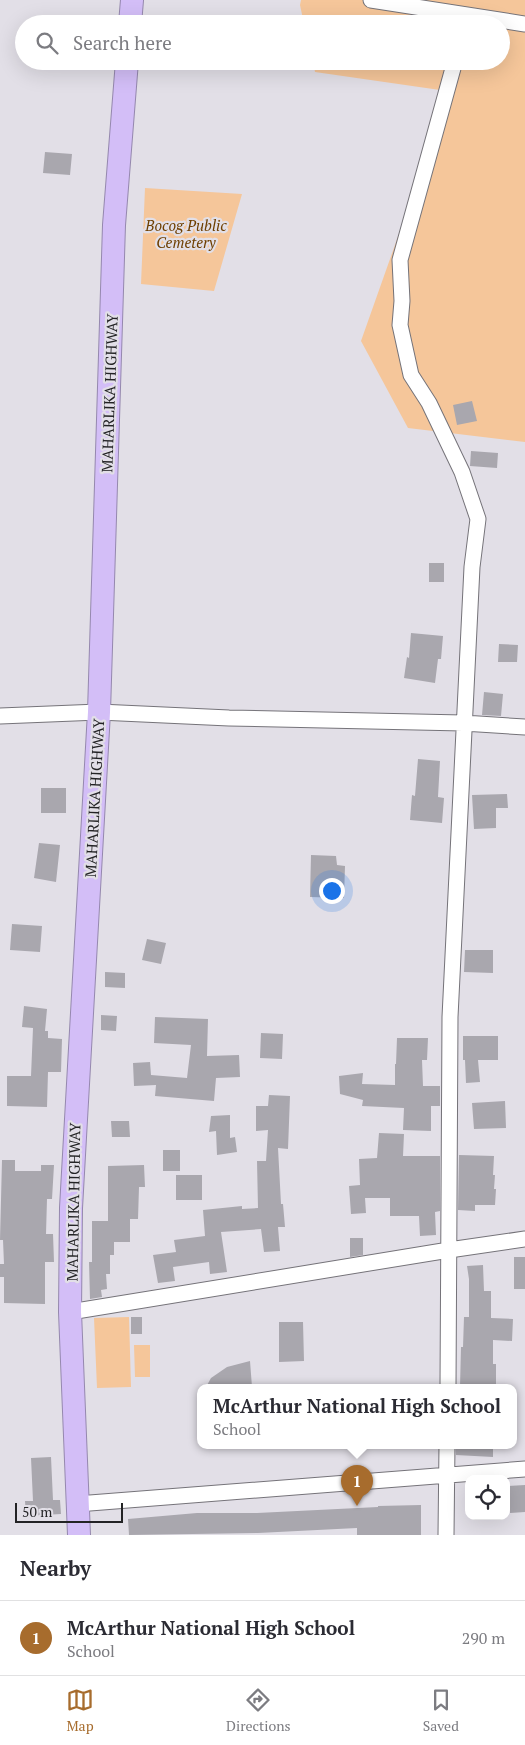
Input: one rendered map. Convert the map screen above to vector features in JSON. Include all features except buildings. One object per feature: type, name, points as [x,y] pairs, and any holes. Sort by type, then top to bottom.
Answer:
[{"type":"highway","points":[[131,15],[132,0]]},
{"type":"highway","name":"MAHARLIKA HIGHWAY","points":[[79,1535],[70,1312],[71,1208],[99,712],[114,225],[126,70]]},
{"type":"street","points":[[371,0],[447,15]]},
{"type":"street","points":[[510,23],[525,24]]},
{"type":"street","points":[[448,1384],[450,1017],[463,723],[472,566],[478,519],[462,472],[429,403],[411,375],[400,324],[402,301],[400,260],[453,70]]},
{"type":"street","points":[[0,716],[99,712],[229,718],[463,723],[525,728]]},
{"type":"street","points":[[70,1312],[525,1239]]},
{"type":"street","points":[[446,1535],[447,1449]]},
{"type":"street","points":[[77,1504],[525,1469]]},
{"type":"green space","points":[[301,0],[525,0],[525,442],[408,428],[361,341],[413,194],[440,90],[315,72],[315,70],[510,70],[510,15],[302,15]]},
{"type":"green space","name":"Bocog Public Cemetery","points":[[145,188],[242,194],[214,291],[141,284]]},
{"type":"green space","points":[[129,1317],[131,1387],[97,1388],[94,1318]]},
{"type":"green space","points":[[134,1345],[150,1345],[150,1377],[135,1377]]},
{"type":"place","name":"McArthur National High School","points":[[357,1506]]}]
